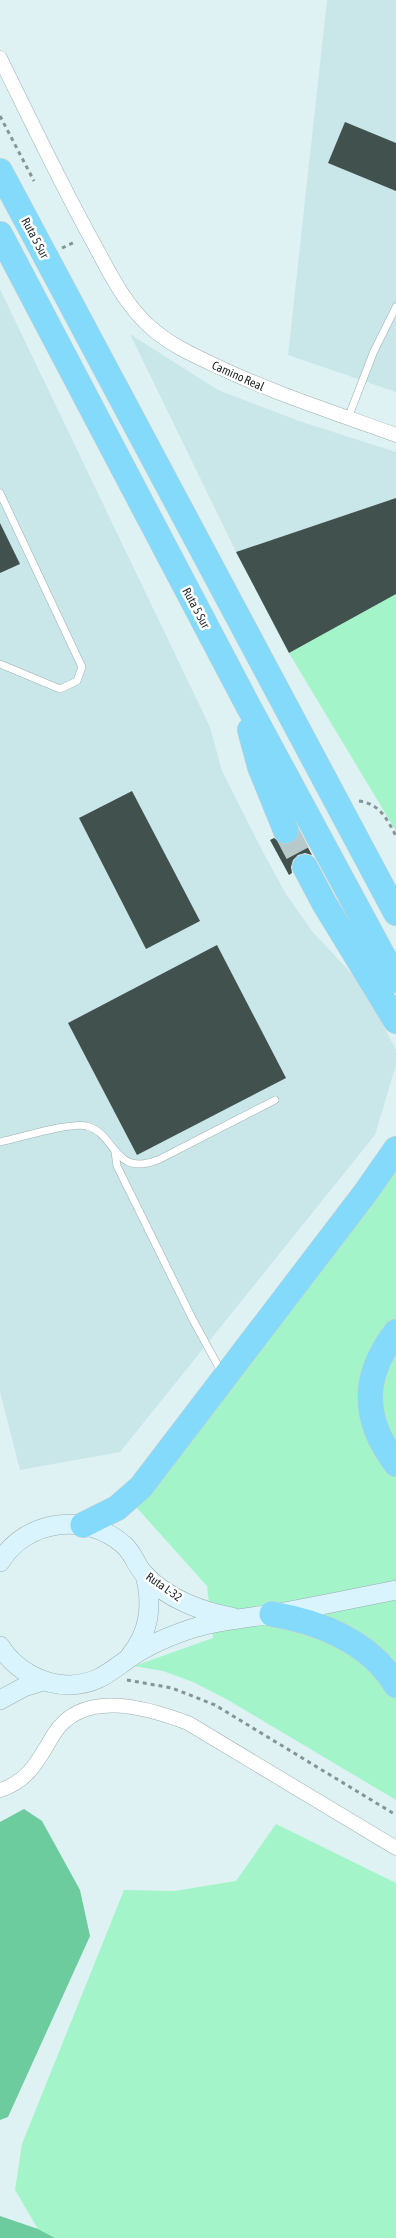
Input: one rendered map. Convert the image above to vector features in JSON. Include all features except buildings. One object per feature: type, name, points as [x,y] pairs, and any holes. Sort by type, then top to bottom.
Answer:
[{"type":"highway","name":"Ruta 5 Sur","points":[[0,171],[396,913]]},
{"type":"highway","name":"Ruta 5 Sur","points":[[0,234],[245,700],[396,980]]},
{"type":"highway","points":[[245,700],[260,767],[286,831]]},
{"type":"highway","points":[[305,867],[324,903],[396,1022]]},
{"type":"highway","points":[[83,1525],[117,1508],[135,1493],[379,1176],[396,1149]]},
{"type":"highway","points":[[396,1332],[381,1354],[374,1369],[370,1402],[372,1420],[378,1435],[396,1464]]},
{"type":"highway","points":[[272,1614],[304,1621],[351,1641],[372,1657],[396,1685]]},
{"type":"main road","name":"Ruta L-32","points":[[0,1562],[10,1548],[32,1532],[57,1524],[83,1525],[106,1532],[120,1542],[133,1555],[144,1576],[165,1590],[194,1606],[238,1618]]},
{"type":"main road","points":[[128,1659],[142,1638],[149,1613],[150,1601],[144,1576]]},
{"type":"main road","name":"Ruta L-32","points":[[0,1700],[24,1687],[43,1681],[76,1684],[95,1680],[107,1675],[128,1659],[179,1634],[238,1618],[272,1614],[396,1590]]},
{"type":"main road","points":[[0,1646],[15,1665],[43,1681]]},
{"type":"street","name":"Camino Real","points":[[0,58],[63,186],[110,274],[124,297],[148,325],[201,360],[270,391],[396,435]]},
{"type":"street","points":[[0,1790],[29,1774],[55,1732],[66,1721],[90,1709],[121,1705],[163,1714],[193,1725],[396,1848]]},
{"type":"lane","points":[[348,418],[374,351],[396,307]]},
{"type":"lane","points":[[0,493],[82,668],[77,681],[60,689],[0,664]]},
{"type":"lane","points":[[0,1142],[79,1125],[87,1126],[101,1134],[115,1152],[128,1162],[136,1164],[152,1163],[275,1100]]},
{"type":"lane","points":[[115,1152],[117,1166],[121,1175],[193,1320],[225,1377]]},
{"type":"path","points":[[0,116],[34,180]]},
{"type":"path","points":[[339,808],[360,801],[372,803],[386,817],[396,836]]},
{"type":"path","points":[[107,1675],[172,1688],[215,1704],[396,1815]]},
{"type":"shaded area","points":[[327,0],[396,0],[396,392],[288,355]]},
{"type":"shaded area","points":[[0,289],[210,727],[222,771],[263,852],[286,894],[312,931],[362,985],[396,1050],[396,1065],[375,1135],[120,1452],[20,1470],[0,1392]]},
{"type":"shaded area","points":[[130,334],[218,390],[299,421],[396,452],[396,498],[236,552]]},
{"type":"green space","points":[[396,594],[396,831],[289,653]]},
{"type":"green space","points":[[396,1164],[396,1800],[228,1700],[193,1682],[163,1671],[134,1666],[213,1638],[207,1586],[137,1508],[386,1180]]},
{"type":"green space","points":[[24,1809],[42,1821],[80,1890],[90,1936],[8,2117],[0,2120],[0,1822]]},
{"type":"green space","points":[[276,1824],[396,1883],[396,2238],[55,2238],[38,2229],[15,2190],[22,2144],[124,1890],[174,1891],[236,1881]]},
{"type":"green space","points":[[0,2216],[38,2229],[55,2238],[0,2238]]},
{"type":"tunnel","points":[[286,831],[305,867]]}]
